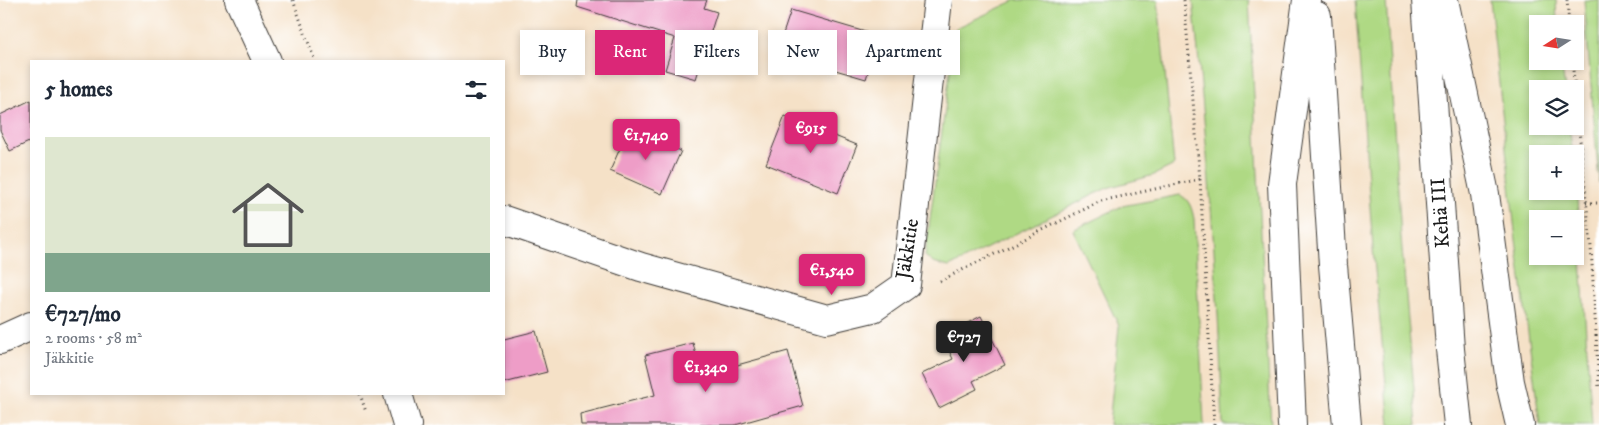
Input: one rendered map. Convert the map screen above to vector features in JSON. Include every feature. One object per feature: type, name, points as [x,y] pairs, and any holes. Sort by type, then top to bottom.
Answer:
[{"type":"main road","points":[[239,0],[267,60]]},
{"type":"main road","name":"Jäkkitie","points":[[505,220],[641,266],[827,320],[873,308],[906,285],[938,0]]},
{"type":"main road","points":[[1292,425],[1282,184],[1307,0]]},
{"type":"main road","points":[[1316,0],[1333,265],[1348,425]]},
{"type":"main road","name":"Kehä III","points":[[1426,0],[1450,349],[1458,425]]},
{"type":"main road","points":[[1444,0],[1485,194],[1510,382],[1520,425]]},
{"type":"main road","points":[[0,340],[30,326]]},
{"type":"main road","points":[[398,395],[407,425]]},
{"type":"path","points":[[292,0],[315,60]]},
{"type":"path","points":[[1184,0],[1200,178],[1214,425]]},
{"type":"path","points":[[1567,0],[1568,15]]},
{"type":"path","points":[[1579,135],[1591,247],[1599,388]]},
{"type":"path","points":[[906,285],[943,281],[1101,201],[1200,178]]},
{"type":"path","points":[[1586,203],[1599,203]]},
{"type":"path","points":[[360,395],[367,416]]},
{"type":"green space","points":[[1016,0],[1158,0],[1174,165],[1154,175],[1107,188],[949,267],[933,263],[925,256],[950,75],[960,75],[960,30],[956,30],[956,28]]},
{"type":"green space","points":[[1193,0],[1249,0],[1271,425],[1223,425],[1211,212]]},
{"type":"green space","points":[[1355,0],[1386,0],[1401,237],[1417,425],[1390,425],[1373,249]]},
{"type":"green space","points":[[1490,0],[1556,0],[1557,15],[1529,15],[1529,70],[1562,70],[1564,80],[1529,80],[1529,135],[1570,135],[1572,145],[1529,145],[1529,200],[1577,200],[1578,210],[1529,210],[1529,265],[1581,265],[1592,425],[1540,425],[1515,232]]},
{"type":"green space","points":[[1584,0],[1599,0],[1599,183]]},
{"type":"green space","points":[[1180,195],[1188,202],[1194,219],[1204,425],[1109,425],[1119,326],[1073,230],[1122,206]]},
{"type":"building","points":[[578,0],[707,0],[704,8],[717,12],[711,30],[675,30],[675,38],[665,35],[665,30],[650,30],[577,7]]},
{"type":"building","points":[[791,10],[859,30],[847,30],[847,73],[837,70],[837,30],[784,30]]},
{"type":"building","points":[[675,38],[675,73],[665,70]]},
{"type":"building","points":[[682,75],[697,75],[696,79]]},
{"type":"building","points":[[852,75],[867,75],[866,79]]},
{"type":"building","points":[[30,100],[30,141],[10,151],[0,130],[0,115]]},
{"type":"building","points":[[785,116],[857,145],[838,193],[766,164]]},
{"type":"building","points":[[629,128],[681,151],[662,194],[610,171]]},
{"type":"building","points":[[981,316],[1005,365],[973,381],[977,389],[939,408],[922,374],[953,359],[942,336]]},
{"type":"building","points":[[536,331],[547,372],[505,383],[505,339]]},
{"type":"building","points":[[693,343],[701,375],[788,351],[803,406],[735,425],[581,425],[580,414],[655,395],[645,355]]}]
